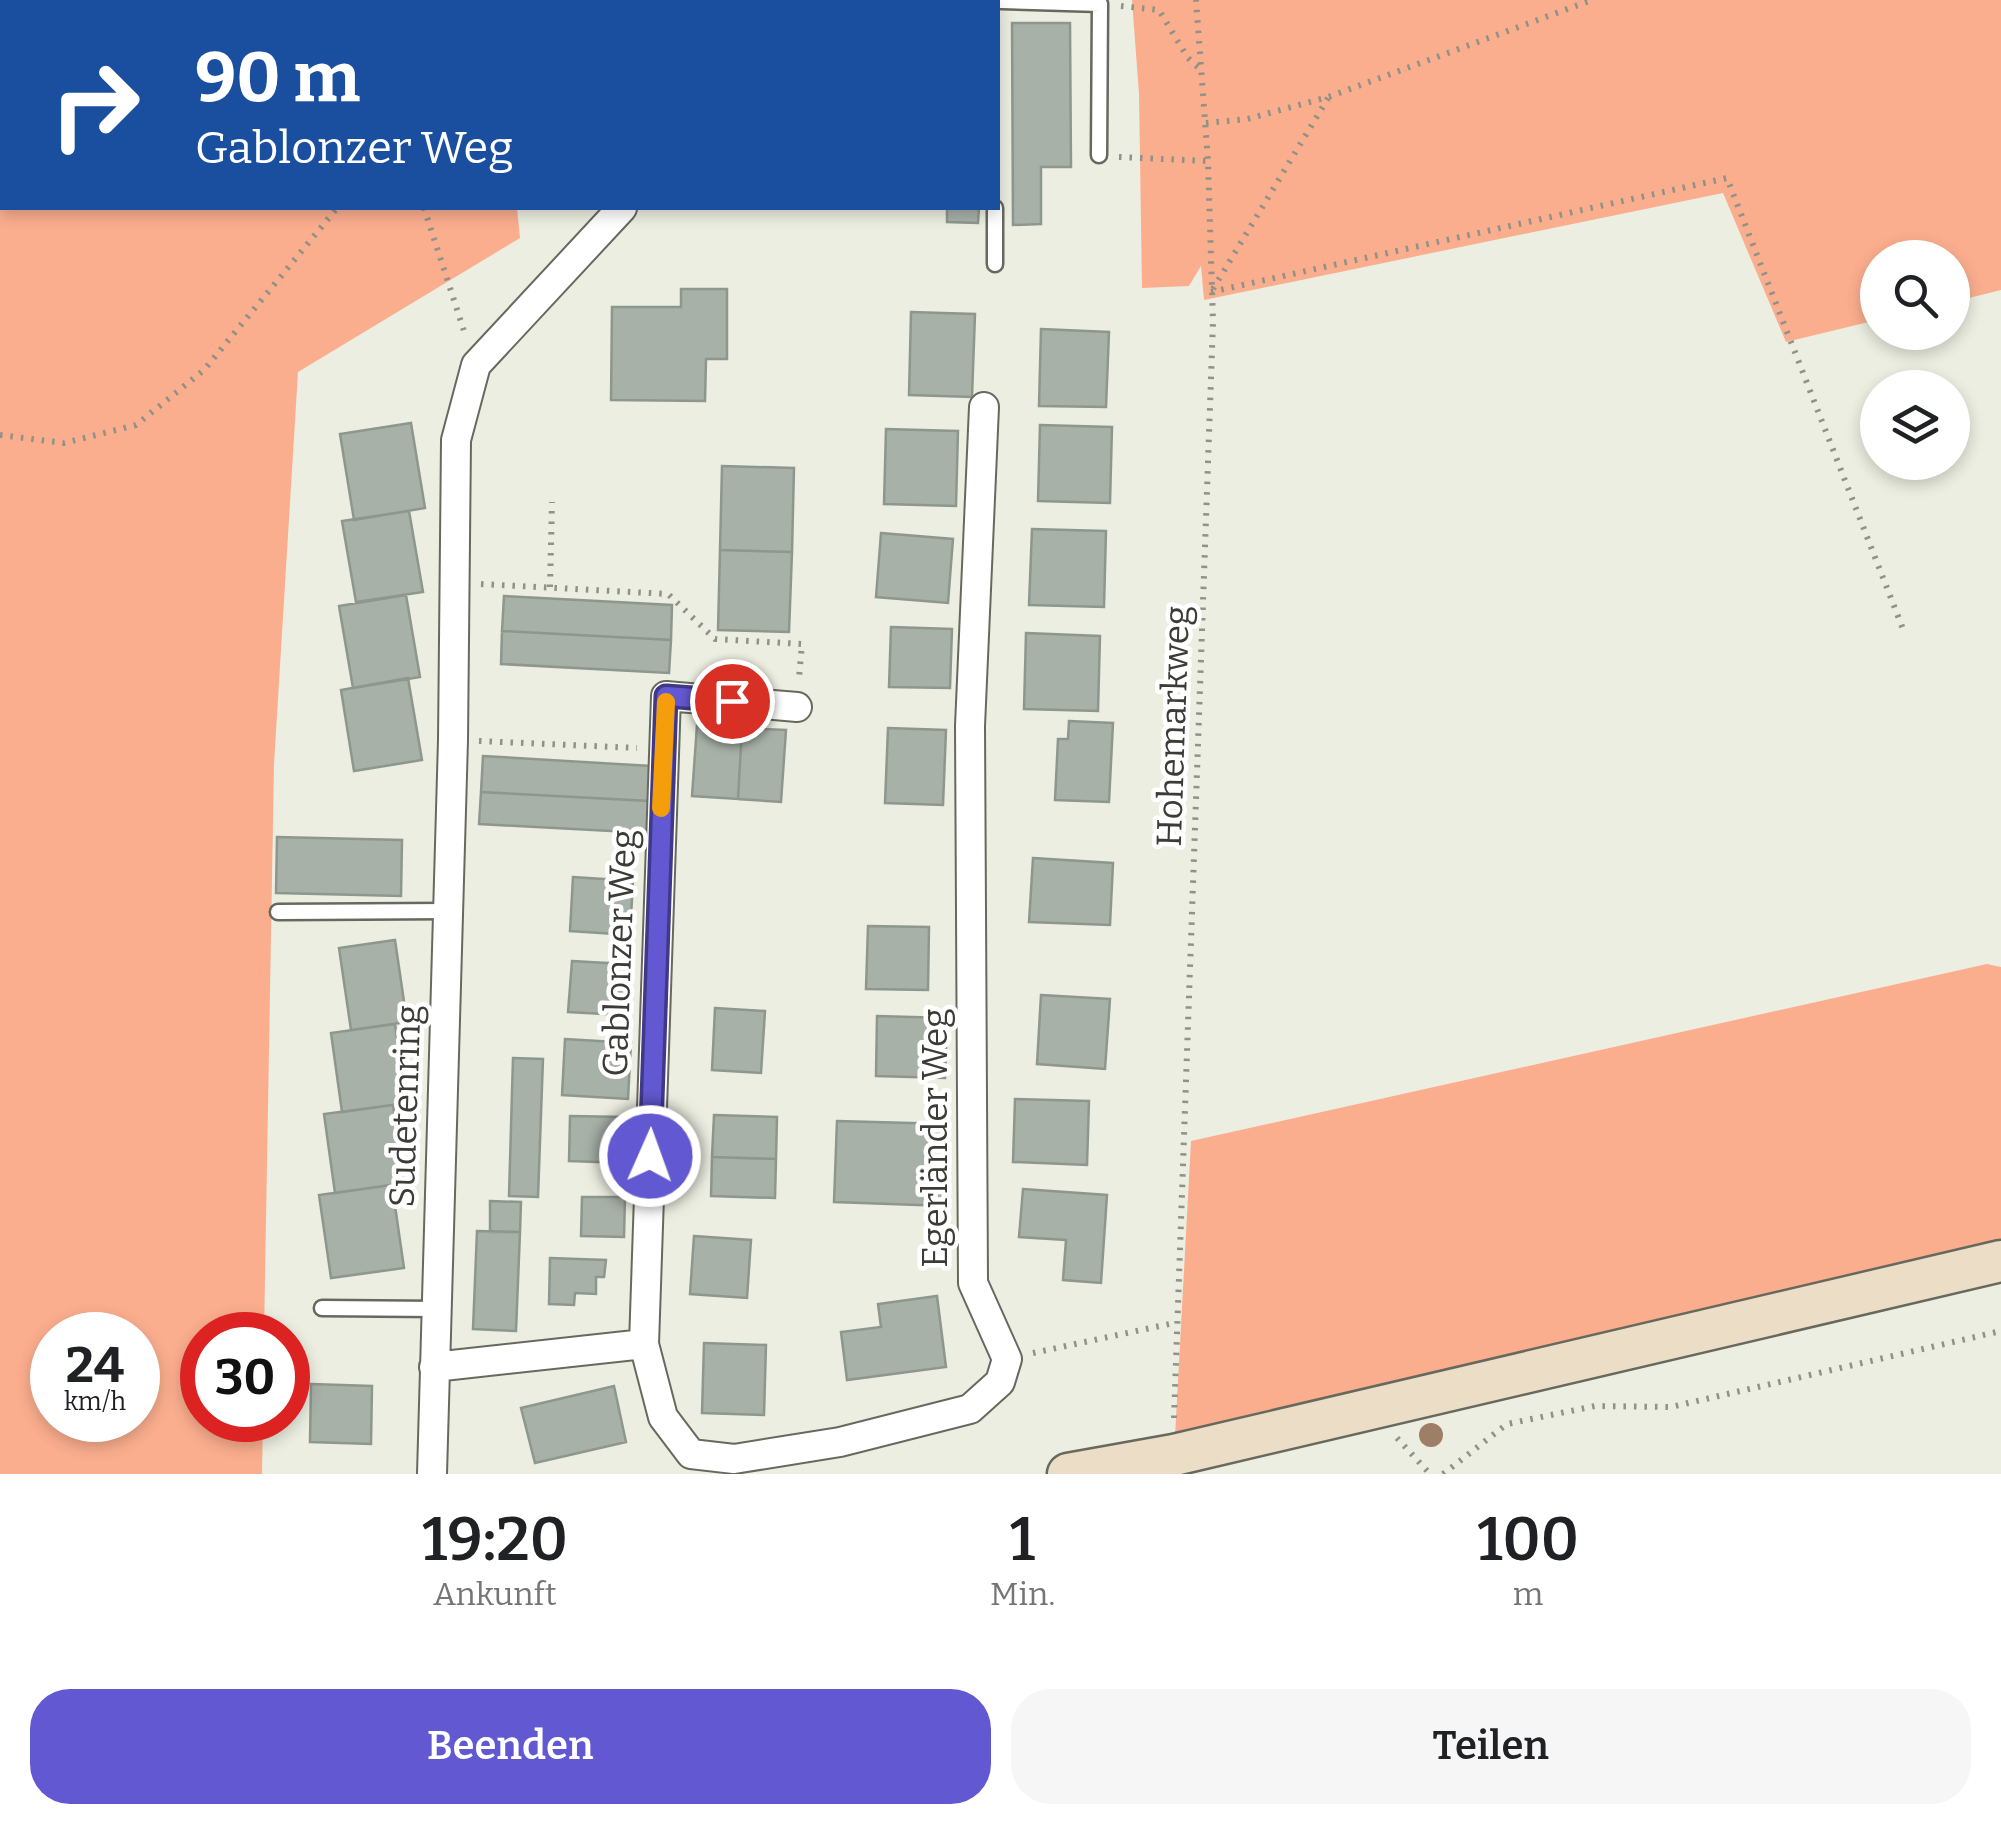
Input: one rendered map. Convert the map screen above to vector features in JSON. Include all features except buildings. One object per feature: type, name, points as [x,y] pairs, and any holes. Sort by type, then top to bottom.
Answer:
[{"type":"main road","points":[[1068,1474],[1174,1455],[2001,1261]]},
{"type":"street","name":"Sudetenring","points":[[432,1474],[453,740],[456,440],[476,365],[620,210]]},
{"type":"street","name":"Egerländer Weg","points":[[984,407],[970,726],[973,1283],[1007,1359]]},
{"type":"street","name":"Gablonzer Weg","points":[[644,1344],[666,696],[797,706]]},
{"type":"street","points":[[434,1367],[644,1344],[663,1417],[692,1454],[734,1460],[840,1442],[970,1409],[1000,1382],[1007,1359]]},
{"type":"lane","points":[[1000,2],[1100,2],[1099,156]]},
{"type":"lane","points":[[995,264],[996,210]]},
{"type":"lane","points":[[278,912],[448,910]]},
{"type":"lane","points":[[322,1308],[436,1308]]},
{"type":"path","name":"Hohemarkweg","points":[[1174,1455],[1174,1323],[1201,665],[1211,292],[1206,123],[1196,0]]},
{"type":"path","points":[[1206,123],[1247,119],[1328,97],[1592,0]]},
{"type":"path","points":[[1100,2],[1159,10],[1188,58],[1201,70]]},
{"type":"path","points":[[1211,292],[1328,97]]},
{"type":"path","points":[[1099,156],[1208,162]]},
{"type":"path","points":[[1211,292],[1727,178],[1903,629]]},
{"type":"path","points":[[0,435],[64,443],[136,425],[204,370],[336,210]]},
{"type":"path","points":[[425,210],[476,365]]},
{"type":"path","points":[[550,588],[552,502]]},
{"type":"path","points":[[455,582],[668,594],[716,638],[802,644],[797,706]]},
{"type":"path","points":[[453,740],[663,749]]},
{"type":"path","points":[[1007,1359],[1174,1323]]},
{"type":"path","points":[[1443,1474],[1506,1424],[1595,1406],[1670,1407],[2001,1331]]},
{"type":"shaded area","points":[[1132,0],[2001,0],[2001,290],[1970,298],[1970,240],[1860,240],[1860,324],[1786,342],[1723,193],[1204,300],[1201,266],[1189,286],[1142,288],[1139,94]]},
{"type":"shaded area","points":[[0,210],[517,210],[520,238],[298,372],[274,764],[264,1312],[180,1312],[180,1442],[263,1442],[262,1474],[0,1474]]},
{"type":"shaded area","points":[[1987,964],[2001,967],[2001,1261],[1174,1455],[1191,1141]]},
{"type":"slow traffic","points":[[661,808],[666,702]]},
{"type":"route","points":[[650,1156],[666,696],[732,701]]}]
